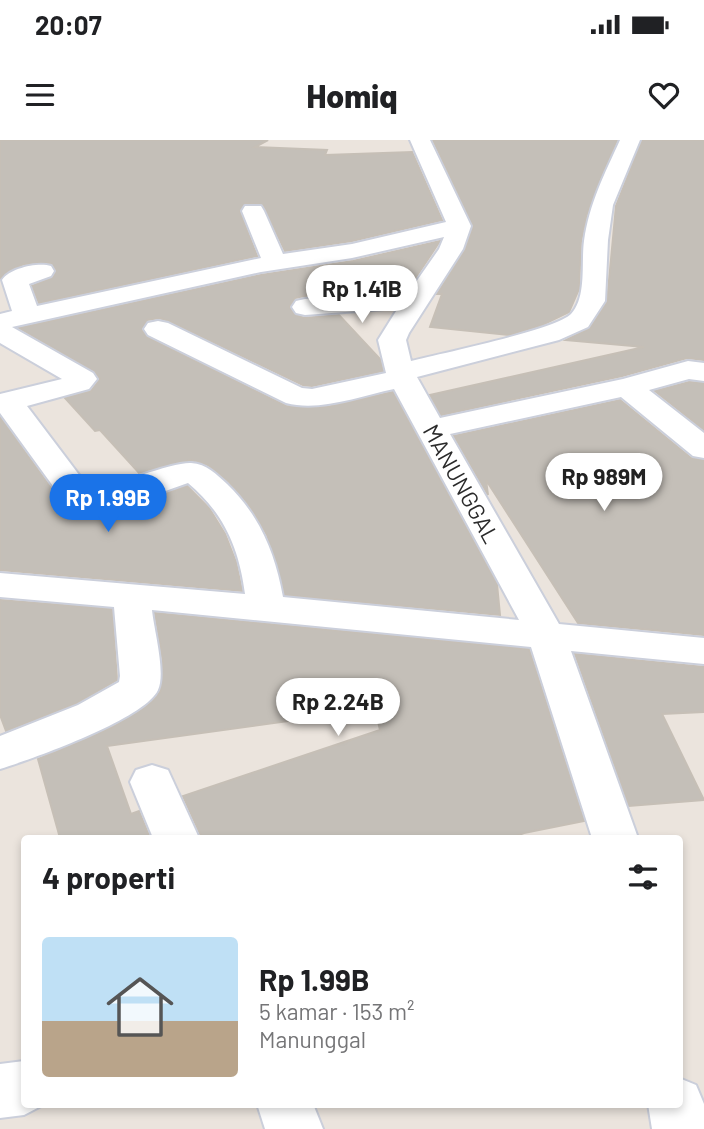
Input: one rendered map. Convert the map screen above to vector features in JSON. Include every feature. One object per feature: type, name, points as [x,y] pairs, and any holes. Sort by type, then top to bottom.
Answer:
[{"type":"street","points":[[0,322],[275,263],[352,251],[459,226],[420,140]]},
{"type":"street","points":[[158,329],[296,397],[312,397],[402,376],[550,334],[579,321],[592,301],[596,240],[602,205],[630,140]]},
{"type":"street","points":[[253,211],[275,263]]},
{"type":"street","name":"MANUNGGAL","points":[[459,226],[451,249],[392,340],[402,376],[546,635],[610,835]]},
{"type":"street","points":[[27,316],[15,280],[41,271]]},
{"type":"street","points":[[304,307],[417,300]]},
{"type":"street","points":[[0,332],[83,379],[79,383],[4,402],[78,497],[94,502],[187,473],[199,476],[227,501],[251,538],[259,565],[266,608]]},
{"type":"street","points":[[430,429],[627,387],[688,370],[704,372]]},
{"type":"street","points":[[627,387],[704,449]]},
{"type":"street","points":[[0,585],[704,651]]},
{"type":"street","points":[[0,753],[98,712],[130,697],[139,688],[141,671],[132,617],[134,598]]},
{"type":"street","points":[[152,782],[175,835]]},
{"type":"street","points":[[0,1091],[21,1088]]},
{"type":"street","points":[[286,1108],[294,1129]]},
{"type":"street","points":[[677,1108],[681,1129]]},
{"type":"building","points":[[0,140],[268,140],[255,147],[327,150],[325,155],[412,152],[442,220],[352,241],[285,251],[263,205],[245,203],[240,212],[257,256],[39,303],[32,286],[53,277],[56,270],[51,263],[24,264],[10,270],[0,279]]},
{"type":"building","points":[[433,140],[617,140],[587,214],[581,241],[579,289],[569,312],[542,325],[509,335],[430,327],[442,294],[437,294],[465,250],[473,227]]},
{"type":"building","points":[[642,140],[704,140],[704,360],[687,358],[622,376],[441,415],[430,395],[644,347],[566,340],[590,328],[607,302],[616,206]]},
{"type":"building","points":[[440,241],[408,289],[304,296],[295,298],[290,306],[294,314],[304,318],[339,315],[380,359],[383,371],[312,386],[303,385],[169,321],[159,318],[147,320],[142,330],[147,337],[286,406],[327,407],[393,392],[497,584],[500,615],[285,595],[267,535],[251,508],[229,482],[208,465],[191,460],[139,473],[100,430],[95,431],[65,398],[91,391],[100,379],[95,372],[19,328],[261,275],[353,261]]},
{"type":"building","points":[[689,382],[704,383],[704,430],[655,391]]},
{"type":"building","points":[[620,400],[691,458],[704,460],[704,635],[578,623],[486,480],[488,495],[454,436]]},
{"type":"building","points":[[0,417],[64,506],[75,513],[126,507],[187,486],[209,508],[225,534],[236,562],[242,591],[0,570]]},
{"type":"building","points":[[0,600],[112,609],[117,680],[77,703],[6,731],[0,715]]},
{"type":"building","points":[[155,613],[529,649],[584,821],[519,835],[201,835],[183,796],[380,730],[375,709],[107,746],[131,814],[139,811],[149,835],[59,835],[38,759],[112,727],[150,703],[160,692],[163,662]]},
{"type":"building","points":[[575,654],[704,667],[704,712],[662,714],[704,800],[629,806]]}]
